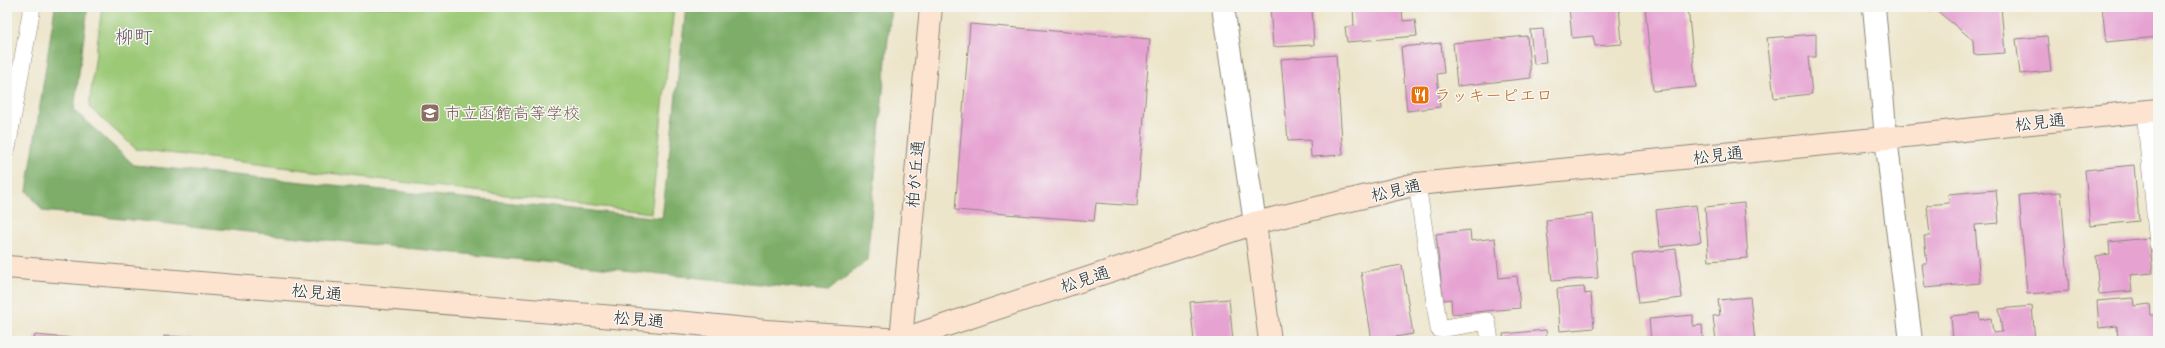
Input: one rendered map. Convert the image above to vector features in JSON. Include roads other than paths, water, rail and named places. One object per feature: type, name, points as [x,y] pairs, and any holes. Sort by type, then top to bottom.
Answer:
[{"type":"street","name":"柏が丘通","points":[[900,341],[931,7]]},
{"type":"street","points":[[1223,7],[1255,223],[1270,341]]},
{"type":"street","points":[[1874,7],[1886,138],[1911,341]]},
{"type":"street","name":"松見通","points":[[7,267],[687,323],[765,336],[900,341],[1255,223],[1417,184],[1886,138],[2151,110]]},
{"type":"lane","points":[[7,148],[32,7]]},
{"type":"lane","points":[[2151,110],[2158,244]]},
{"type":"lane","points":[[1417,184],[1439,329],[1487,321],[1490,341]]},
{"type":"place","name":"ラッキーピエロ","points":[[1420,95]]},
{"type":"place","name":"市立函館高等学校","points":[[430,113]]},
{"type":"district","name":"柳町","points":[[134,36]]}]
